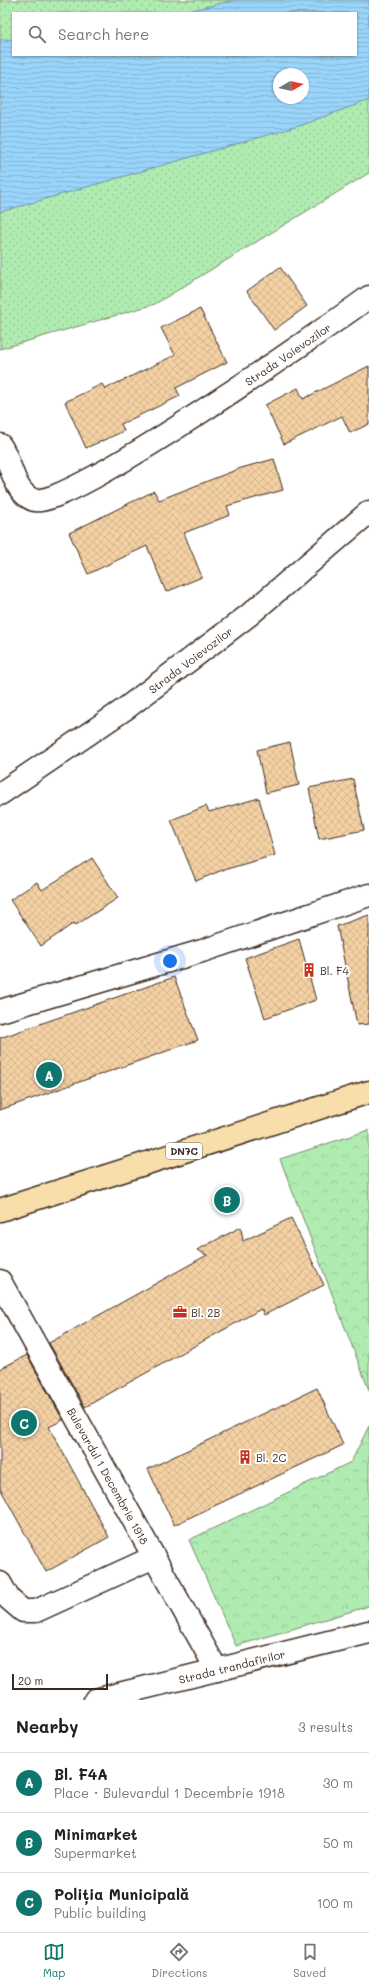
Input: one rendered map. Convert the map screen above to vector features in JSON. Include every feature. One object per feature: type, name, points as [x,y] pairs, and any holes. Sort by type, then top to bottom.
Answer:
[{"type":"main road","name":"DN7C","points":[[0,1210],[369,1092]]},
{"type":"street","name":"Strada Voievozilor","points":[[0,445],[22,492],[34,500],[51,499],[70,491],[156,441],[207,408],[369,297]]},
{"type":"street","name":"Strada Voievozilor","points":[[0,794],[125,709],[249,615],[369,512]]},
{"type":"street","points":[[0,1011],[202,951],[369,895]]},
{"type":"street","name":"Bulevardul 1 Decembrie 1918","points":[[0,1281],[217,1670]]},
{"type":"street","points":[[0,1583],[9,1599],[23,1611],[36,1611],[154,1557]]},
{"type":"street","name":"Strada trandafirilor","points":[[94,1700],[369,1632]]},
{"type":"green space","points":[[0,0],[369,0],[369,173],[155,304],[0,349]]},
{"type":"green space","points":[[369,1130],[369,1390],[280,1159]]},
{"type":"green space","points":[[369,1426],[369,1606],[236,1646],[189,1540],[351,1462]]},
{"type":"water","points":[[235,0],[369,0],[369,100],[299,126],[0,212],[0,40],[12,39],[12,56],[357,56],[357,12],[183,12]]},
{"type":"building","points":[[280,267],[307,306],[274,330],[247,291]]},
{"type":"building","points":[[200,309],[227,362],[176,388],[180,396],[121,424],[124,431],[86,448],[65,402],[102,384],[105,389],[175,355],[161,328]]},
{"type":"building","points":[[369,366],[369,424],[350,433],[342,416],[284,444],[265,405],[298,388],[303,399]]},
{"type":"building","points":[[274,459],[283,490],[227,506],[230,515],[184,533],[202,577],[166,592],[147,546],[88,574],[69,533],[154,491],[159,500],[241,468]]},
{"type":"building","points":[[290,742],[299,785],[266,793],[257,750]]},
{"type":"building","points":[[353,779],[364,830],[319,839],[309,788]]},
{"type":"building","points":[[259,798],[275,855],[220,871],[196,881],[171,820],[206,806],[209,812]]},
{"type":"building","points":[[92,858],[118,898],[76,925],[74,923],[41,946],[10,900],[37,882],[42,890]]},
{"type":"building","points":[[369,915],[369,1024],[357,1025],[337,926]]},
{"type":"building","points":[[299,939],[316,1000],[265,1018],[245,958]]},
{"type":"building","points":[[174,977],[198,1040],[0,1110],[0,1038]]},
{"type":"building","name":"Bl. 2B","points":[[291,1218],[324,1285],[264,1315],[261,1309],[85,1407],[49,1343],[207,1255],[197,1250],[241,1227],[243,1241]]},
{"type":"building","points":[[27,1355],[63,1420],[49,1427],[109,1537],[46,1572],[0,1488],[0,1369]]},
{"type":"building","name":"Bl. 2C","points":[[317,1388],[343,1445],[174,1525],[148,1469]]},
{"type":"place","name":"Bl. F4","points":[[309,970]]},
{"type":"place","name":"Bl. F4A","points":[[49,1075]]},
{"type":"place","name":"Minimarket","points":[[227,1200]]},
{"type":"place","name":"Bl. 2B","points":[[180,1312]]},
{"type":"place","name":"Poliția Municipală","points":[[24,1423]]},
{"type":"place","name":"Bl. 2C","points":[[245,1457]]}]
